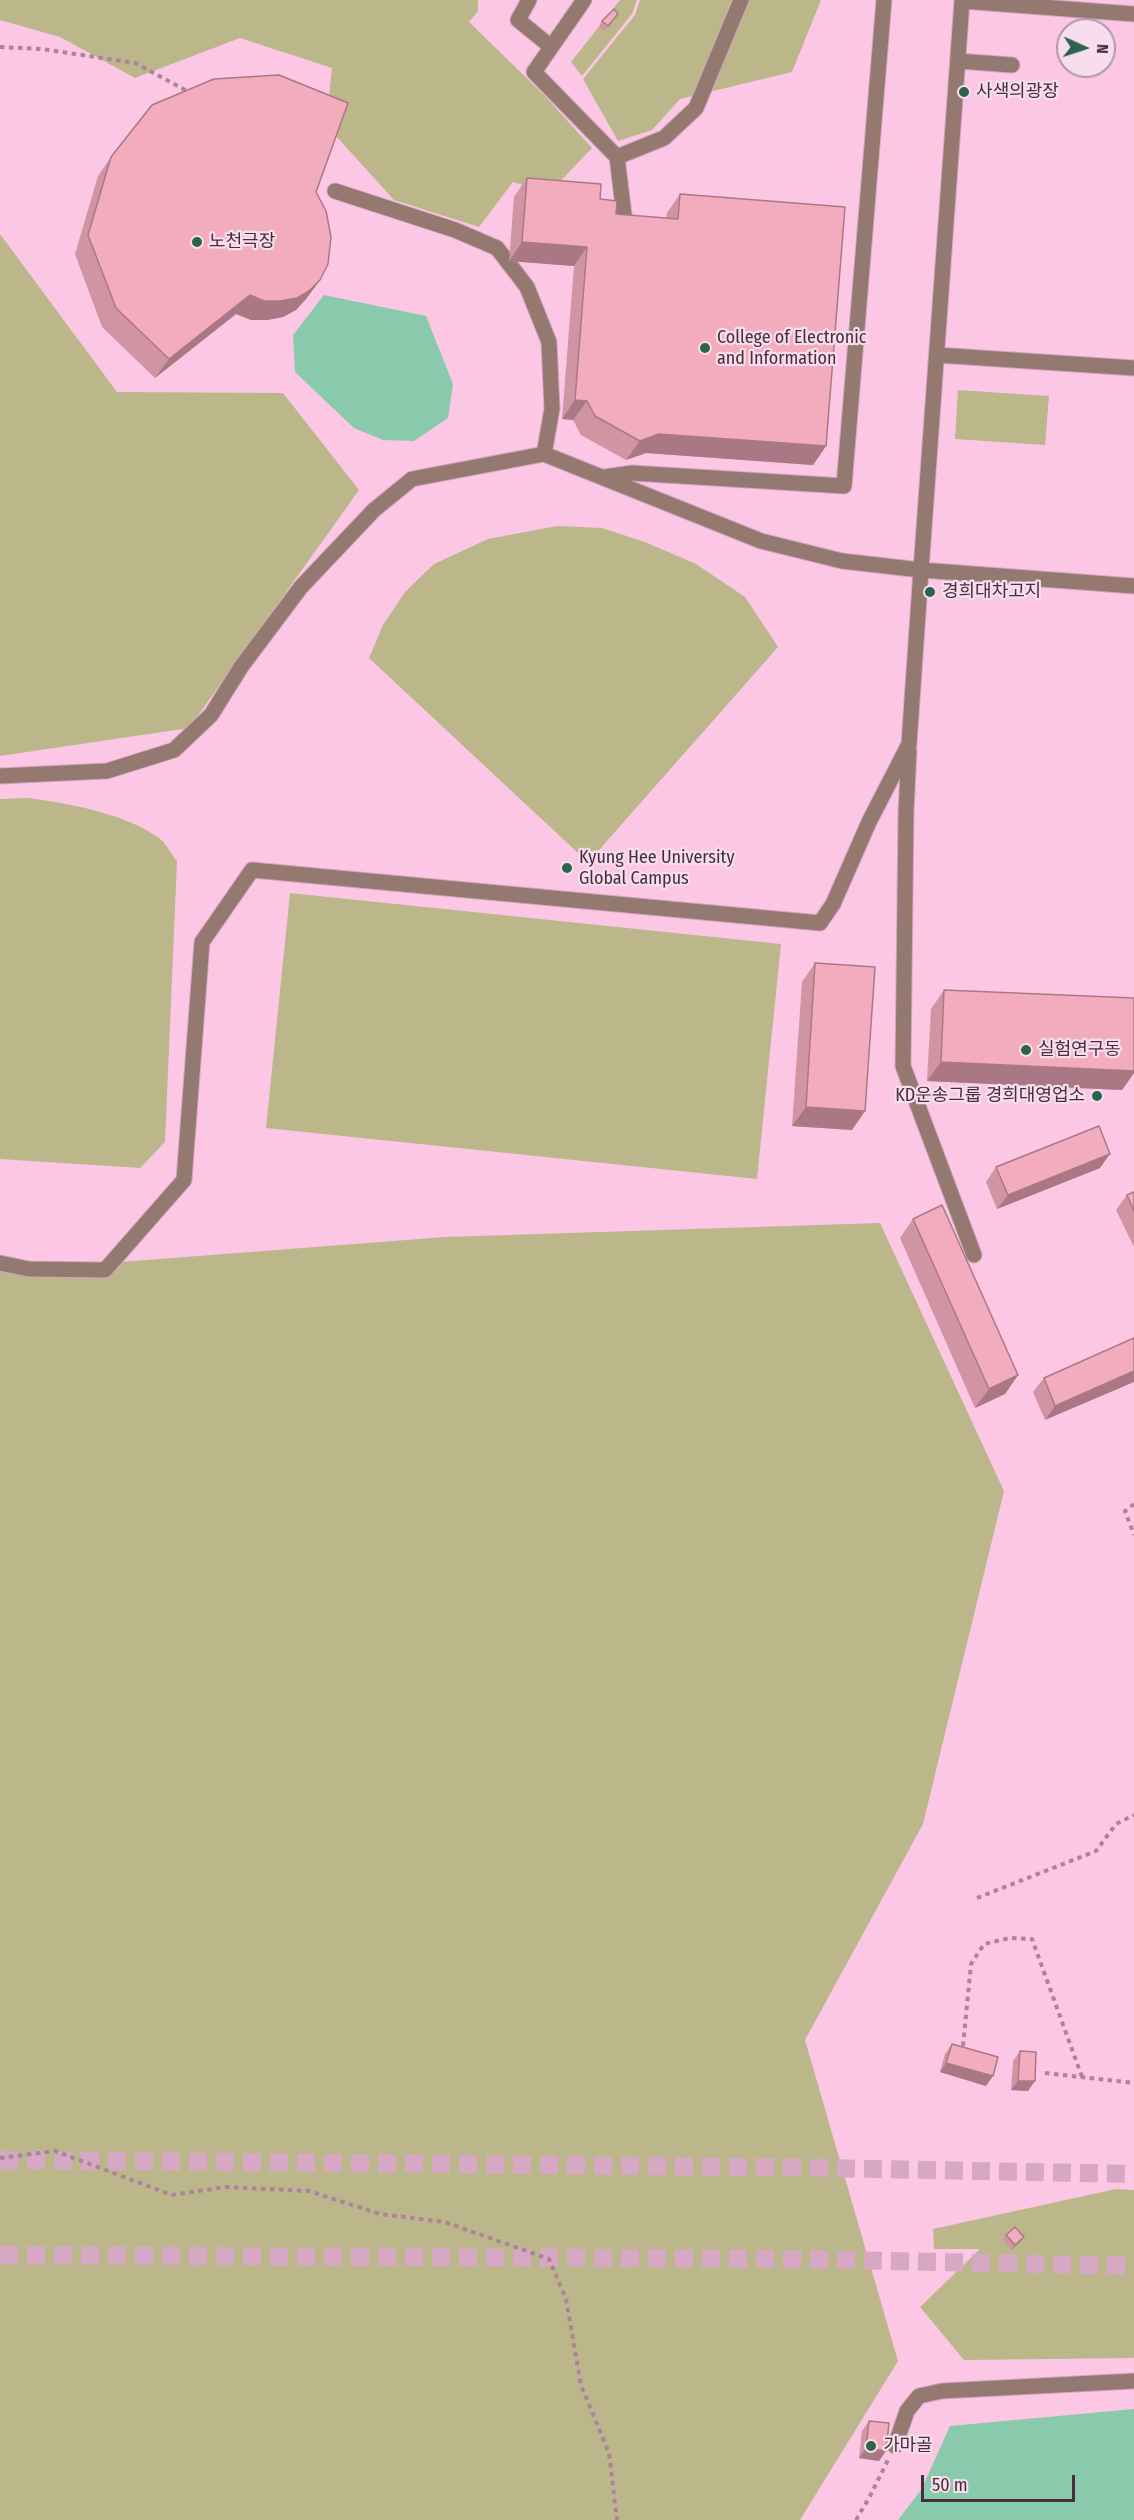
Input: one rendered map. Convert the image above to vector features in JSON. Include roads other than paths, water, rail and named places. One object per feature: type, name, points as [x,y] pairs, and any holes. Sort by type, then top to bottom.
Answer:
[{"type":"street","points":[[529,0],[518,20],[550,46]]},
{"type":"street","points":[[584,0],[534,72],[617,157],[625,224]]},
{"type":"street","points":[[617,157],[664,138],[696,108],[741,0]]},
{"type":"street","points":[[605,477],[632,473],[844,486],[884,0]]},
{"type":"street","points":[[974,1255],[903,1066],[909,744],[958,61],[959,0],[1134,14]]},
{"type":"street","points":[[958,61],[1012,65]]},
{"type":"street","points":[[335,191],[455,230],[497,248],[527,287],[549,342],[552,409],[544,454]]},
{"type":"street","points":[[937,356],[1134,368]]},
{"type":"street","points":[[0,776],[107,771],[174,750],[210,715],[241,667],[301,587],[374,510],[412,479],[544,454],[761,541],[842,561],[921,570],[1134,586]]},
{"type":"street","points":[[0,1263],[29,1269],[105,1270],[184,1180],[202,942],[252,870],[820,923],[833,904],[869,822],[909,744]]},
{"type":"street","points":[[895,2446],[907,2411],[919,2396],[942,2391],[1134,2381]]},
{"type":"tunnel","points":[[0,2160],[770,2167],[1134,2174]]},
{"type":"tunnel","points":[[0,2255],[792,2259],[1134,2266]]},
{"type":"place","name":"사색의광장","points":[[964,92]]},
{"type":"place","name":"노천극장","points":[[197,242]]},
{"type":"place","name":"College of Electronic and Information","points":[[705,348]]},
{"type":"place","name":"경희대차고지","points":[[930,592]]},
{"type":"place","name":"Kyung Hee University Global Campus","points":[[567,868]]},
{"type":"place","name":"실험연구동","points":[[1026,1050]]},
{"type":"place","name":"KD운송그룹 경희대영업소","points":[[1097,1096]]},
{"type":"place","name":"가마골","points":[[871,2446]]}]
